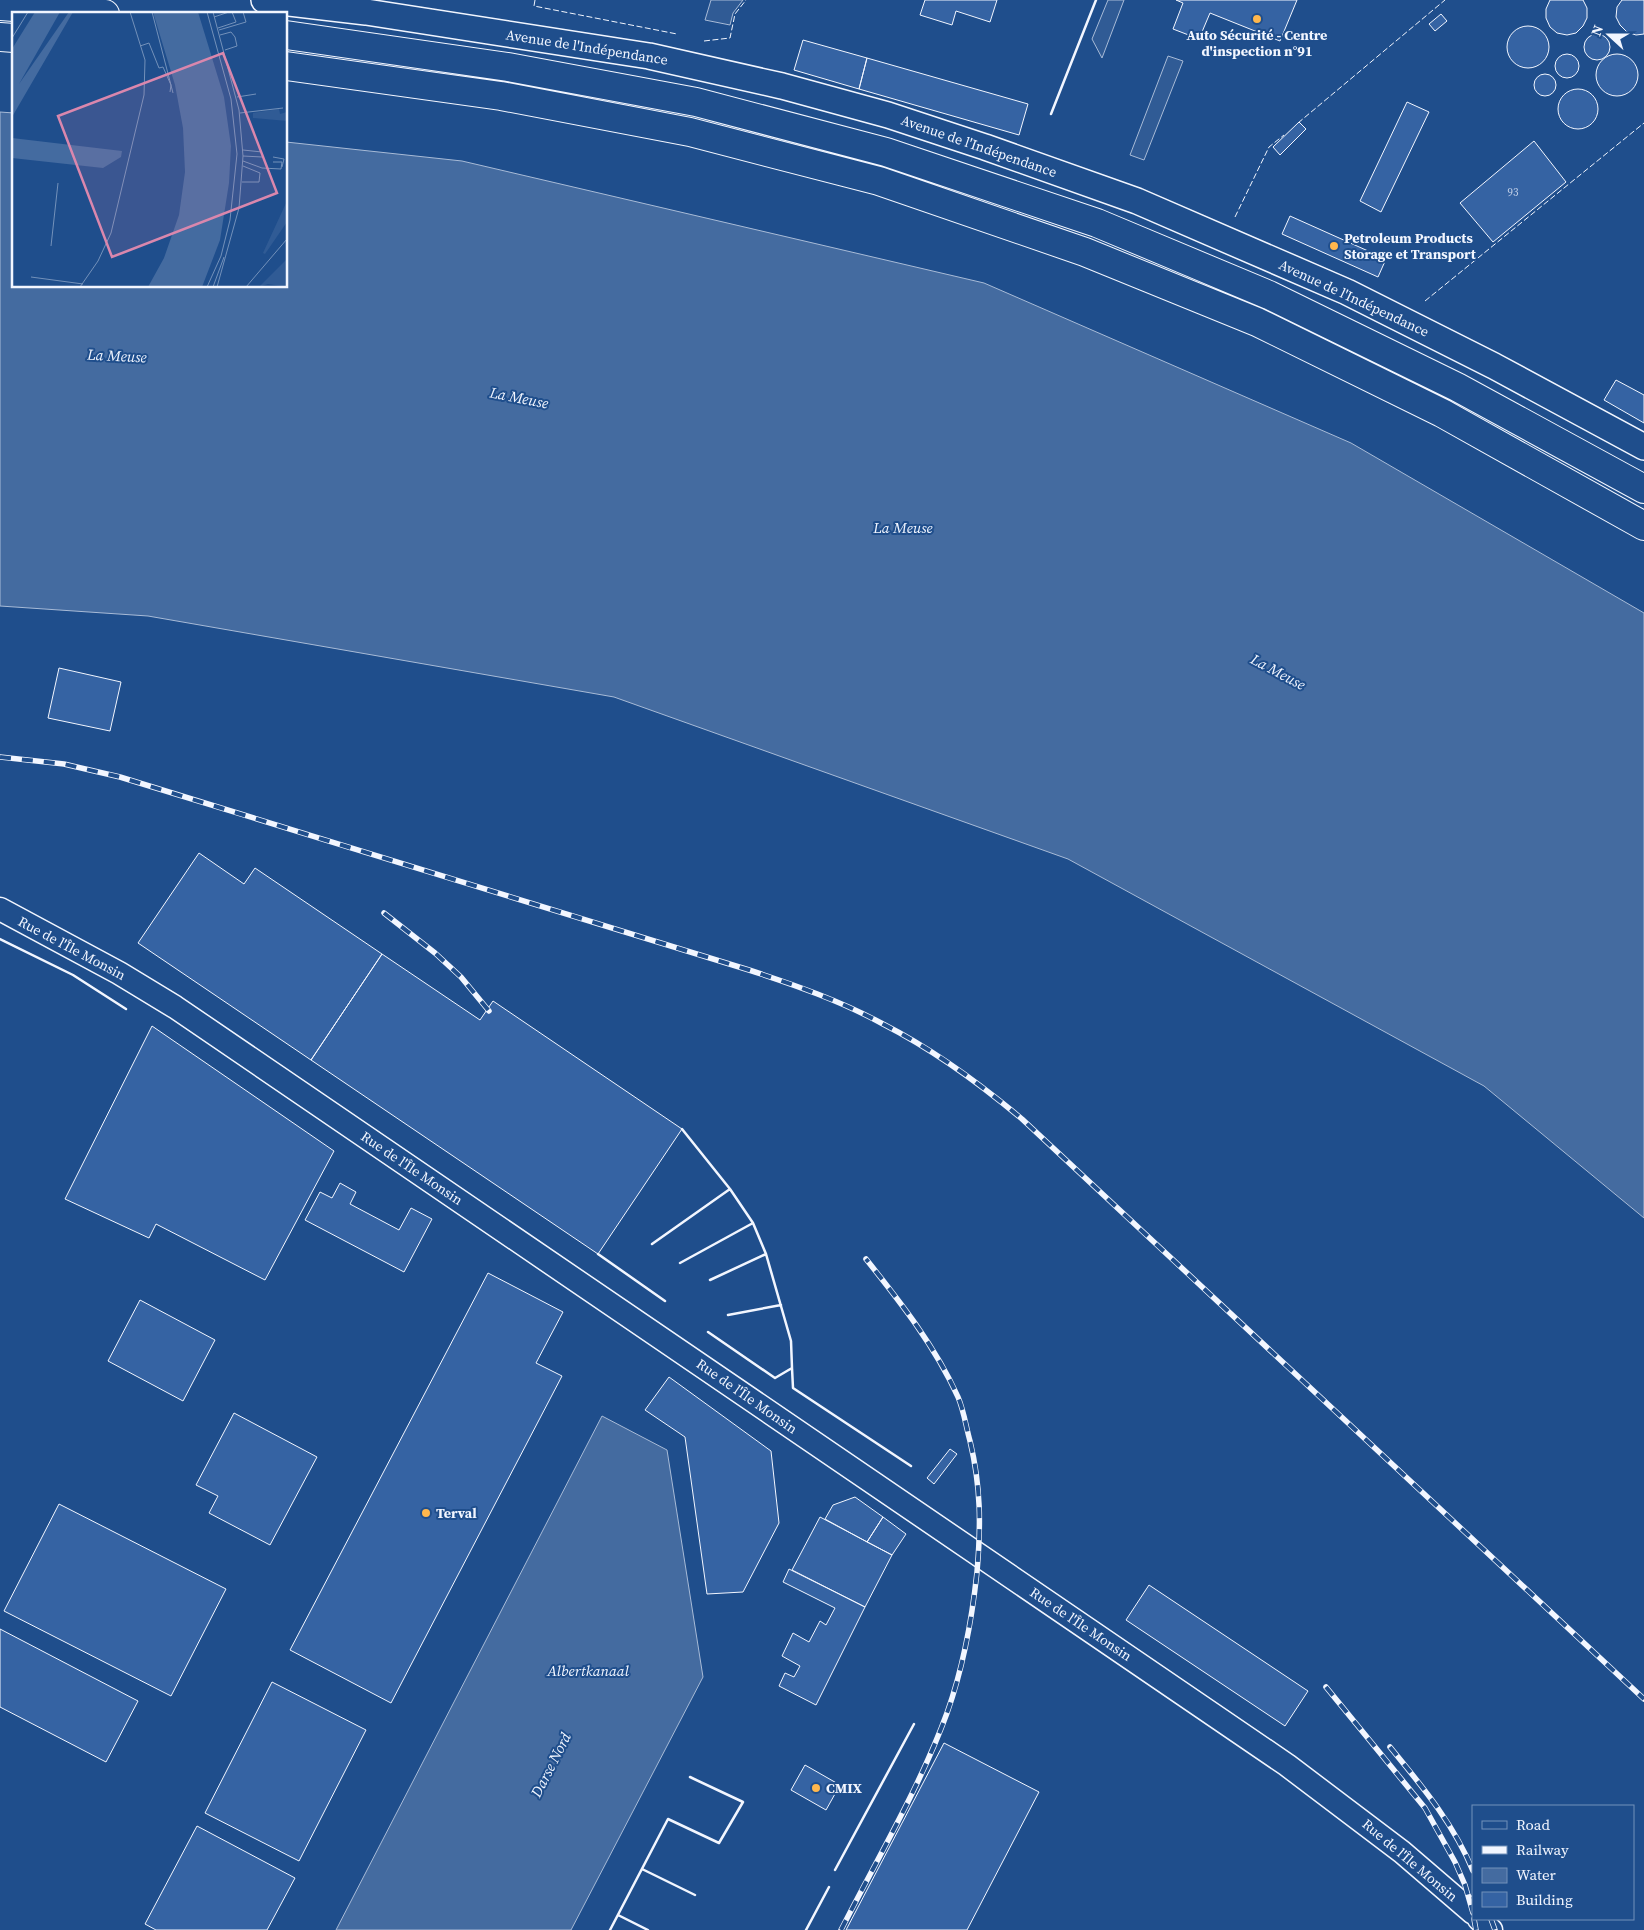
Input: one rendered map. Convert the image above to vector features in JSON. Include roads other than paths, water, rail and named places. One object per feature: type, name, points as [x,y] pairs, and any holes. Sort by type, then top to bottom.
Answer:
[{"type":"highway","points":[[0,6],[79,12]]},
{"type":"highway","points":[[288,34],[508,68],[696,102],[896,155],[1097,223],[1269,295],[1457,388],[1644,489]]},
{"type":"highway","points":[[288,66],[501,96],[690,132],[888,184],[1085,252],[1257,322],[1442,413],[1644,526]]},
{"type":"main road","name":"Avenue de l'Indépendance","points":[[264,0],[366,12],[649,56],[782,86],[888,115],[1137,201],[1347,292],[1494,366],[1644,447]]},
{"type":"street","name":"Rue de l'Île Monsin","points":[[0,910],[119,972],[175,1007],[617,1306],[1287,1765],[1402,1852],[1472,1912]]},
{"type":"street","points":[[1480,1920],[1491,1930]]},
{"type":"water","name":"La Meuse","points":[[0,112],[12,113],[12,288],[288,288],[288,142],[462,161],[984,283],[1351,443],[1644,613],[1644,1218],[1484,1086],[1068,859],[614,697],[148,616],[0,606]]},
{"type":"water","name":"Albertkanaal","points":[[602,1416],[667,1450],[703,1677],[571,1930],[336,1930]]},
{"type":"railway","points":[[0,757],[64,764],[120,777],[749,970],[834,1001],[902,1034],[956,1068],[1022,1119],[1644,1699]]},
{"type":"railway","points":[[384,913],[435,953],[461,977],[489,1011]]},
{"type":"railway","points":[[841,1930],[911,1795],[947,1713],[958,1679],[970,1625],[977,1572],[979,1538],[979,1506],[974,1458],[958,1397],[928,1343],[866,1259]]},
{"type":"railway","points":[[1326,1687],[1425,1808],[1455,1862],[1465,1885],[1472,1910]]},
{"type":"railway","points":[[1390,1747],[1447,1821],[1472,1869]]},
{"type":"railway","points":[[1474,1920],[1476,1930]]},
{"type":"railway","points":[[1491,1920],[1495,1930]]},
{"type":"place","name":"Auto Sécurité - Centre d'inspection n°91","points":[[1257,19]]},
{"type":"place","name":"Petroleum Products Storage et Transport","points":[[1334,246]]},
{"type":"place","name":"Terval","points":[[426,1513]]},
{"type":"place","name":"CMIX","points":[[816,1788]]},
{"type":"water label","name":"Darse Nord","points":[[551,1765]]}]
